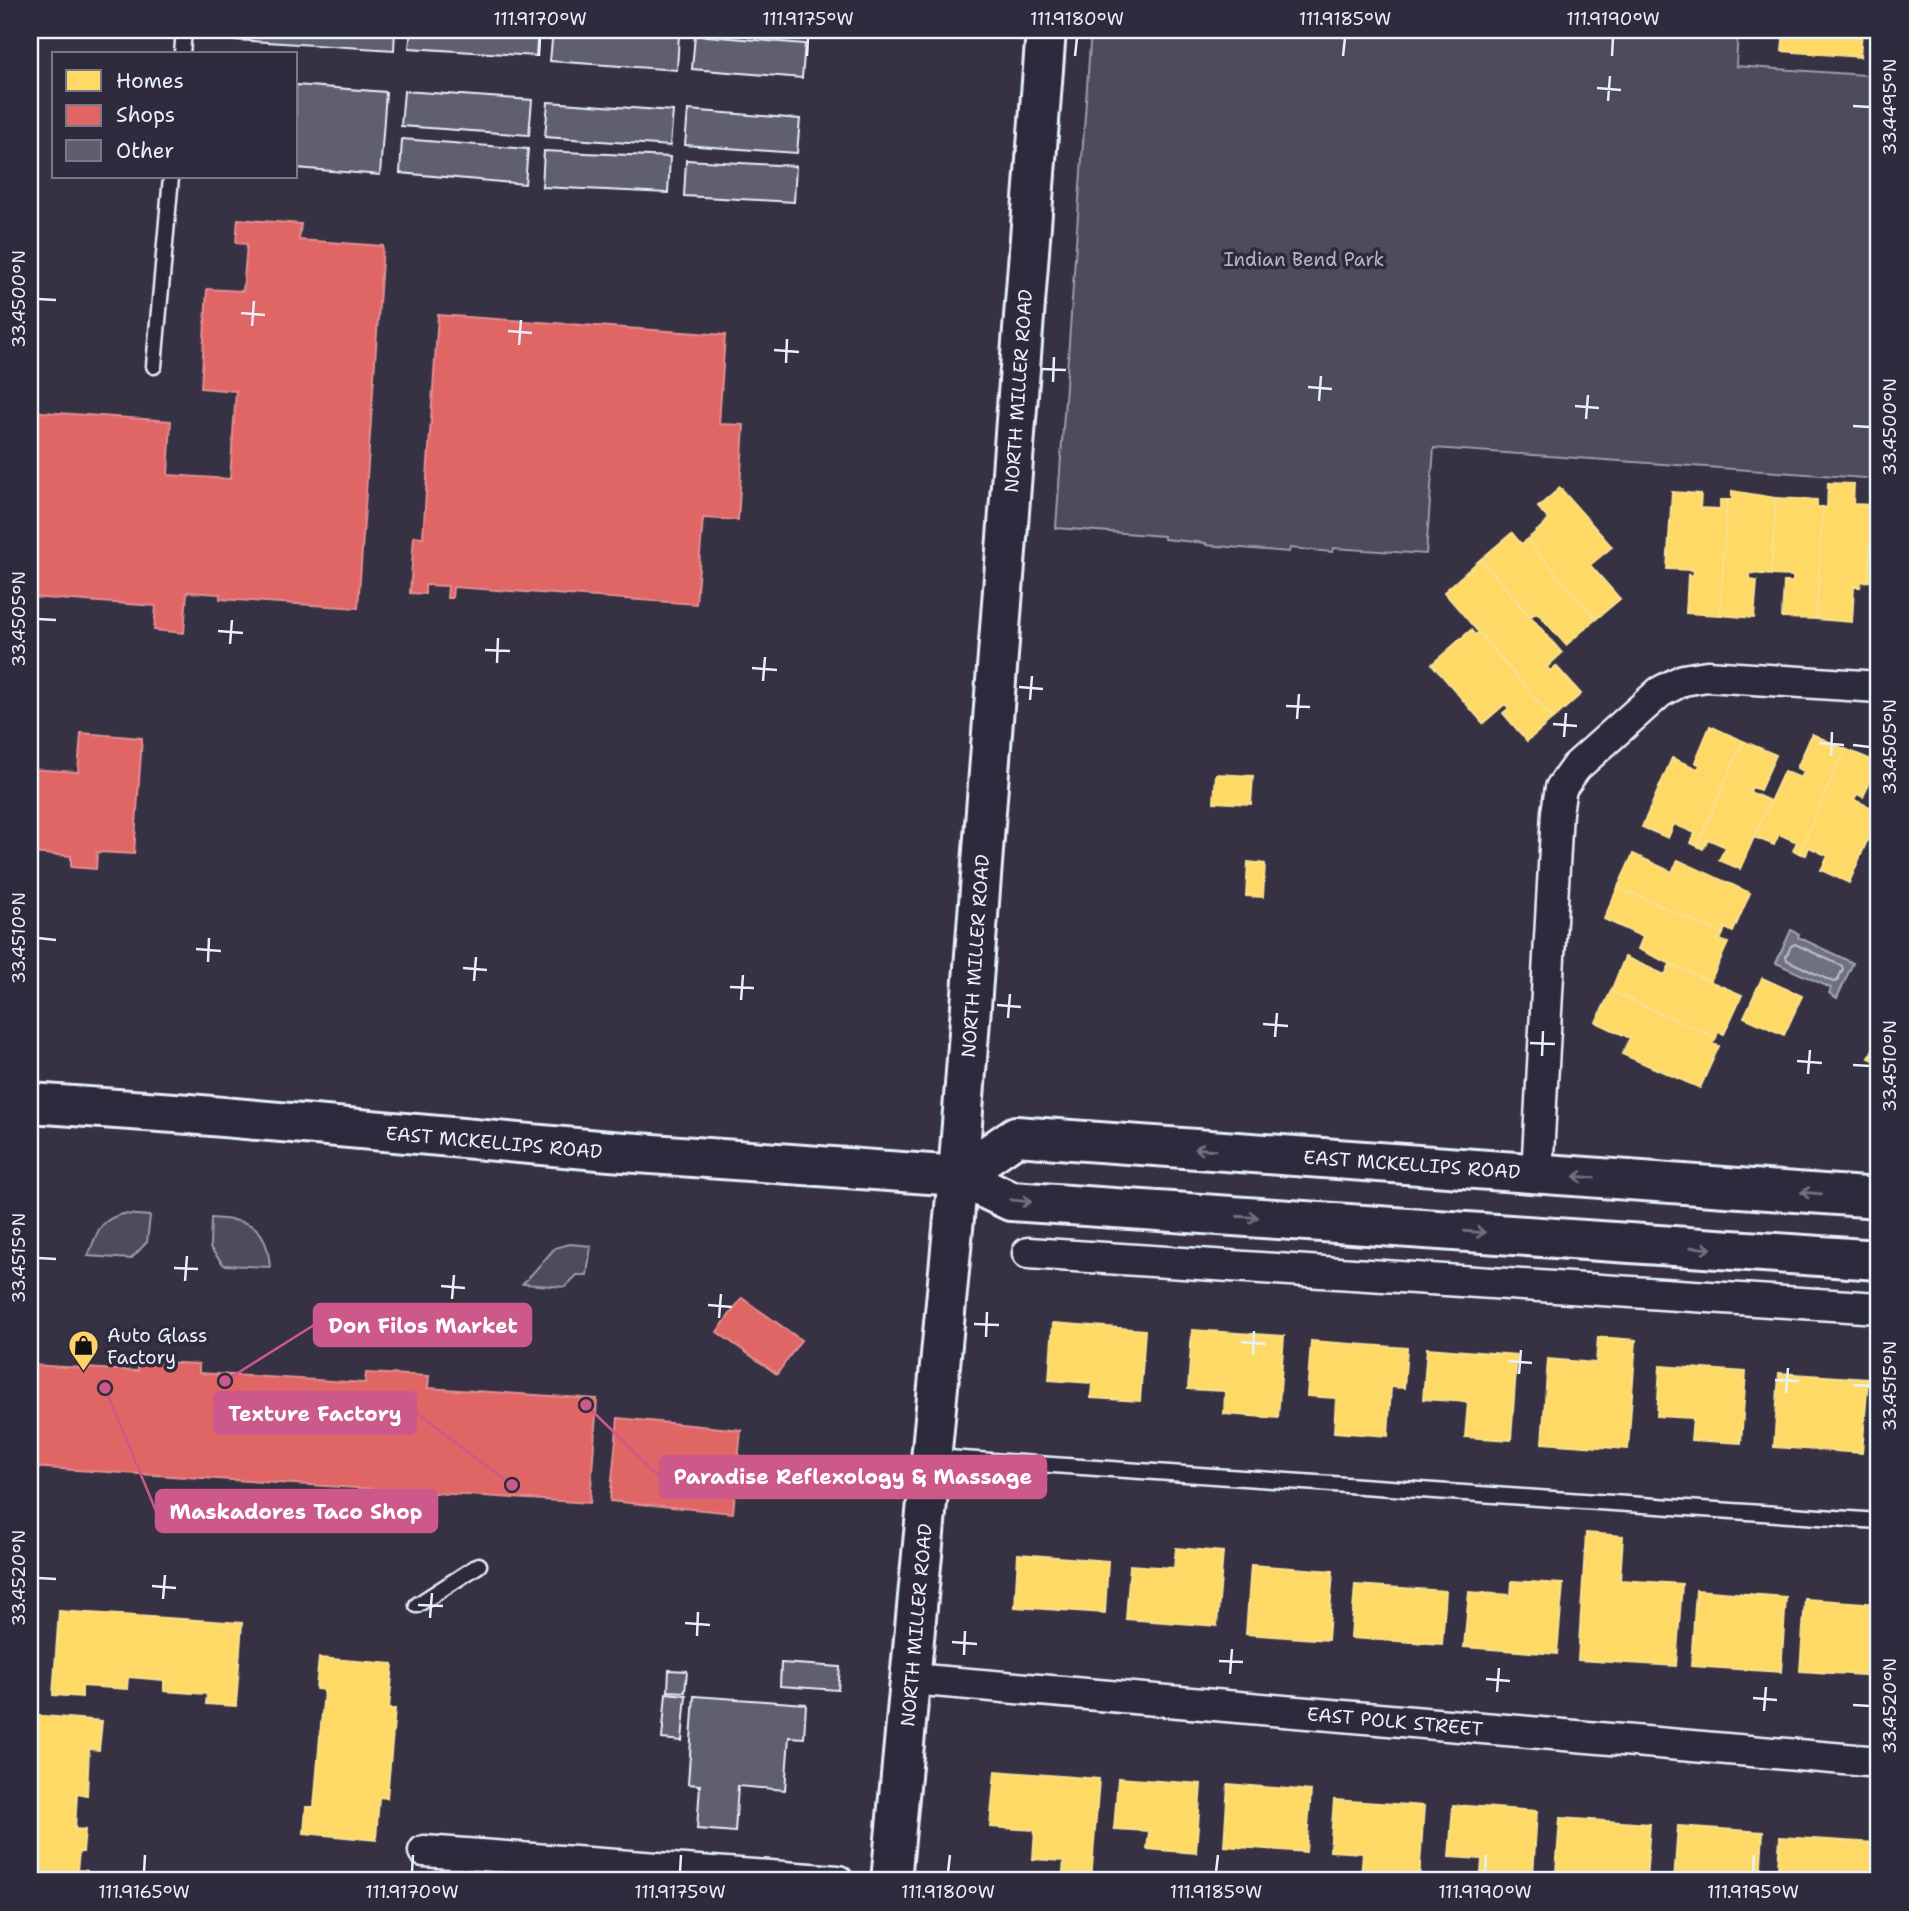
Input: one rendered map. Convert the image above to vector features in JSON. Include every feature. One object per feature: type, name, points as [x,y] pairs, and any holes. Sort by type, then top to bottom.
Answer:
[{"type":"main road","name":"NORTH MILLER ROAD","points":[[891,1881],[958,1176],[1046,30]]},
{"type":"main road","name":"EAST MCKELLIPS ROAD","points":[[30,1103],[190,1114],[610,1151],[958,1176],[1011,1201],[1879,1260]]},
{"type":"main road","name":"EAST MCKELLIPS ROAD","points":[[958,1176],[1016,1136],[1879,1198]]},
{"type":"street","points":[[1537,1174],[1556,826],[1561,788],[1576,767],[1660,692],[1683,680],[1707,676],[1879,687]]},
{"type":"street","points":[[1028,1252],[1879,1308]]},
{"type":"street","name":"EAST POLK STREET","points":[[911,1679],[1879,1762]]},
{"type":"street","points":[[424,1851],[838,1881]]},
{"type":"lane","points":[[182,52],[184,30]]},
{"type":"lane","points":[[154,366],[171,178]]},
{"type":"lane","points":[[932,1457],[1879,1521]]},
{"type":"lane","points":[[417,1605],[479,1565]]},
{"type":"green space","name":"Indian Bend Park","points":[[1091,30],[1738,30],[1736,66],[1879,76],[1879,479],[1434,448],[1426,554],[1333,548],[1332,552],[1290,548],[1289,552],[1206,545],[1164,539],[1164,536],[1056,528]]},
{"type":"green space","points":[[123,1214],[150,1216],[147,1242],[131,1259],[88,1256],[103,1224]]},
{"type":"green space","points":[[211,1218],[237,1221],[254,1227],[265,1241],[270,1267],[224,1265],[210,1248]]},
{"type":"green space","points":[[570,1244],[591,1246],[587,1275],[577,1275],[565,1287],[523,1284],[555,1248]]},
{"type":"water","points":[[1791,930],[1799,934],[1798,937],[1853,963],[1837,998],[1829,993],[1831,988],[1776,963]]},
{"type":"building: Homes","points":[[1784,30],[1862,30],[1860,57],[1782,51]]},
{"type":"building: Homes","points":[[1828,483],[1854,484],[1853,504],[1873,505],[1868,581],[1861,582],[1860,587],[1854,587],[1852,622],[1816,619],[1823,507],[1827,508]]},
{"type":"building: Homes","points":[[1560,488],[1612,547],[1590,565],[1620,599],[1596,619],[1527,540],[1549,520],[1538,507]]},
{"type":"building: Homes","points":[[1732,491],[1776,498],[1771,575],[1750,573],[1750,580],[1757,581],[1754,618],[1720,615],[1727,500],[1732,500]]},
{"type":"building: Homes","points":[[1672,492],[1701,494],[1700,508],[1720,509],[1720,500],[1727,500],[1720,615],[1686,613],[1688,575],[1693,576],[1694,570],[1667,569]]},
{"type":"building: Homes","points":[[1776,498],[1817,500],[1817,507],[1823,507],[1816,619],[1782,618],[1784,582],[1793,582],[1793,576],[1771,575]]},
{"type":"building: Homes","points":[[1873,505],[1879,505],[1879,582],[1868,581]]},
{"type":"building: Homes","points":[[1512,533],[1521,544],[1527,540],[1596,619],[1566,645],[1537,612],[1530,617],[1481,559]]},
{"type":"building: Homes","points":[[1481,559],[1562,653],[1547,667],[1550,671],[1556,666],[1581,694],[1553,719],[1444,592]]},
{"type":"building: Homes","points":[[1471,630],[1475,635],[1479,632],[1553,719],[1527,741],[1503,713],[1509,708],[1505,704],[1483,723],[1432,664]]},
{"type":"building: Homes","points":[[1710,726],[1743,741],[1697,846],[1691,843],[1695,833],[1674,824],[1668,838],[1642,827],[1672,758],[1698,769],[1700,765],[1695,762]]},
{"type":"building: Homes","points":[[1812,734],[1845,749],[1799,853],[1793,850],[1797,842],[1779,834],[1774,845],[1754,837],[1784,771],[1801,778],[1804,771],[1797,768]]},
{"type":"building: Homes","points":[[1743,741],[1776,755],[1760,790],[1752,787],[1750,792],[1770,801],[1740,869],[1719,860],[1726,847],[1708,839],[1703,849],[1697,846]]},
{"type":"building: Homes","points":[[1845,749],[1879,763],[1863,797],[1857,794],[1854,800],[1879,813],[1849,883],[1821,870],[1828,856],[1809,847],[1806,855],[1799,853]]},
{"type":"building: Homes","points":[[1216,774],[1253,776],[1251,804],[1214,802]]},
{"type":"building: Homes","points":[[1633,854],[1672,872],[1678,860],[1750,893],[1733,932],[1725,928],[1723,934],[1618,887]]},
{"type":"building: Homes","points":[[1248,862],[1265,864],[1263,897],[1246,896]]},
{"type":"building: Homes","points":[[1618,887],[1723,934],[1720,940],[1728,943],[1710,982],[1638,949],[1643,937],[1604,919]]},
{"type":"building: Homes","points":[[1625,957],[1665,975],[1670,964],[1742,995],[1724,1034],[1718,1032],[1716,1038],[1611,991]]},
{"type":"building: Homes","points":[[1762,978],[1802,996],[1784,1035],[1744,1017]]},
{"type":"building: Homes","points":[[1611,991],[1716,1038],[1712,1044],[1719,1046],[1700,1088],[1622,1054],[1630,1038],[1596,1022]]},
{"type":"building: Homes","points":[[1879,1035],[1879,1062],[1869,1058]]},
{"type":"building: Homes","points":[[1053,1323],[1145,1330],[1140,1401],[1091,1398],[1092,1383],[1049,1380]]},
{"type":"building: Homes","points":[[1192,1330],[1284,1336],[1278,1418],[1224,1414],[1225,1391],[1188,1389]]},
{"type":"building: Homes","points":[[1598,1337],[1636,1340],[1628,1449],[1542,1443],[1548,1359],[1596,1363]]},
{"type":"building: Homes","points":[[1311,1341],[1407,1348],[1404,1388],[1391,1387],[1388,1436],[1334,1432],[1336,1398],[1307,1396]]},
{"type":"building: Homes","points":[[1427,1348],[1517,1355],[1511,1440],[1465,1437],[1468,1402],[1423,1399]]},
{"type":"building: Homes","points":[[1660,1366],[1746,1372],[1741,1443],[1691,1440],[1693,1418],[1657,1416]]},
{"type":"building: Homes","points":[[1779,1373],[1868,1379],[1862,1453],[1774,1447]]},
{"type":"building: Homes","points":[[1586,1533],[1623,1536],[1620,1580],[1682,1584],[1676,1666],[1578,1660]]},
{"type":"building: Homes","points":[[1176,1548],[1223,1552],[1217,1626],[1126,1619],[1130,1565],[1174,1568]]},
{"type":"building: Homes","points":[[1018,1554],[1108,1561],[1105,1613],[1015,1607]]},
{"type":"building: Homes","points":[[1251,1565],[1333,1571],[1328,1640],[1246,1634]]},
{"type":"building: Homes","points":[[1512,1581],[1563,1584],[1557,1654],[1464,1647],[1469,1592],[1511,1595]]},
{"type":"building: Homes","points":[[1355,1585],[1446,1591],[1442,1644],[1351,1638]]},
{"type":"building: Homes","points":[[1696,1590],[1786,1597],[1781,1672],[1691,1666]]},
{"type":"building: Homes","points":[[1805,1599],[1879,1604],[1879,1676],[1800,1671]]},
{"type":"building: Homes","points":[[59,1611],[242,1623],[236,1706],[206,1704],[207,1694],[164,1691],[164,1680],[128,1677],[127,1689],[82,1686],[82,1697],[53,1695]]},
{"type":"building: Homes","points":[[319,1658],[393,1664],[389,1709],[395,1709],[387,1798],[379,1797],[376,1840],[304,1833],[306,1807],[314,1807],[324,1690],[316,1689]]},
{"type":"building: Homes","points":[[32,1715],[102,1721],[99,1750],[89,1749],[87,1795],[77,1793],[75,1829],[85,1830],[83,1852],[79,1852],[77,1870],[87,1871],[86,1881],[30,1881]]},
{"type":"building: Homes","points":[[995,1771],[1099,1779],[1091,1881],[1062,1881],[1064,1861],[1033,1859],[1035,1830],[990,1827]]},
{"type":"building: Homes","points":[[1118,1778],[1201,1784],[1196,1853],[1147,1849],[1149,1831],[1114,1829]]},
{"type":"building: Homes","points":[[1228,1784],[1311,1791],[1306,1852],[1224,1846]]},
{"type":"building: Homes","points":[[1334,1800],[1424,1806],[1419,1881],[1361,1877],[1363,1853],[1330,1851]]},
{"type":"building: Homes","points":[[1453,1805],[1537,1811],[1533,1876],[1481,1873],[1482,1859],[1449,1857]]},
{"type":"building: Homes","points":[[1560,1818],[1650,1824],[1646,1881],[1597,1881],[1598,1875],[1556,1872]]},
{"type":"building: Homes","points":[[1678,1826],[1763,1832],[1760,1881],[1674,1881]]},
{"type":"building: Homes","points":[[1780,1837],[1876,1843],[1873,1881],[1777,1881]]},
{"type":"building: Shops","points":[[238,219],[301,224],[299,240],[383,246],[358,608],[220,599],[220,594],[187,592],[184,633],[154,630],[156,606],[30,597],[30,411],[171,421],[168,475],[230,479],[236,391],[201,388],[207,289],[243,291],[247,244],[236,243]]},
{"type":"building: Shops","points":[[438,315],[725,335],[719,424],[744,425],[738,520],[703,518],[696,604],[453,587],[452,598],[447,598],[448,586],[425,585],[425,594],[410,593],[414,536],[423,537]]},
{"type":"building: Shops","points":[[81,733],[142,738],[134,854],[97,852],[96,869],[71,867],[71,856],[30,853],[30,769],[78,772]]},
{"type":"building: Shops","points":[[742,1298],[801,1340],[777,1374],[717,1332]]},
{"type":"building: Shops","points":[[138,1361],[199,1364],[199,1373],[365,1383],[366,1373],[429,1376],[428,1388],[597,1399],[590,1503],[30,1467],[30,1365],[138,1371]]},
{"type":"building: Shops","points":[[618,1418],[741,1430],[733,1513],[610,1501]]},
{"type":"building: Other","points":[[237,30],[395,30],[394,50],[236,40]]},
{"type":"building: Other","points":[[411,30],[538,30],[536,56],[409,48]]},
{"type":"building: Other","points":[[553,30],[621,30],[679,34],[677,70],[550,61]]},
{"type":"building: Other","points":[[695,35],[805,44],[802,78],[692,69]]},
{"type":"building: Other","points":[[298,85],[386,92],[380,175],[298,168]]},
{"type":"building: Other","points":[[404,91],[532,100],[529,135],[401,126]]},
{"type":"building: Other","points":[[548,102],[673,111],[670,146],[545,137]]},
{"type":"building: Other","points":[[688,110],[800,119],[797,153],[685,145]]},
{"type":"building: Other","points":[[402,139],[528,149],[525,184],[400,173]]},
{"type":"building: Other","points":[[544,151],[670,157],[668,193],[542,187]]},
{"type":"building: Other","points":[[686,160],[796,166],[794,202],[684,196]]},
{"type":"building: Other","points":[[781,1663],[840,1667],[838,1690],[780,1686]]},
{"type":"building: Other","points":[[669,1670],[687,1671],[685,1692],[668,1691]]},
{"type":"building: Other","points":[[666,1693],[686,1695],[682,1741],[662,1739]]},
{"type":"building: Other","points":[[694,1696],[806,1704],[804,1738],[789,1737],[785,1790],[738,1786],[735,1832],[697,1829],[700,1785],[688,1784]]},
{"type":"place","name":"Auto Glass Factory","points":[[84,1373]]},
{"type":"place","name":"Don Filos Market","points":[[225,1381]]},
{"type":"place","name":"Maskadores Taco Shop","points":[[105,1388]]},
{"type":"place","name":"Paradise Reflexology & Massage","points":[[586,1405]]},
{"type":"place","name":"Texture Factory","points":[[512,1485]]}]
